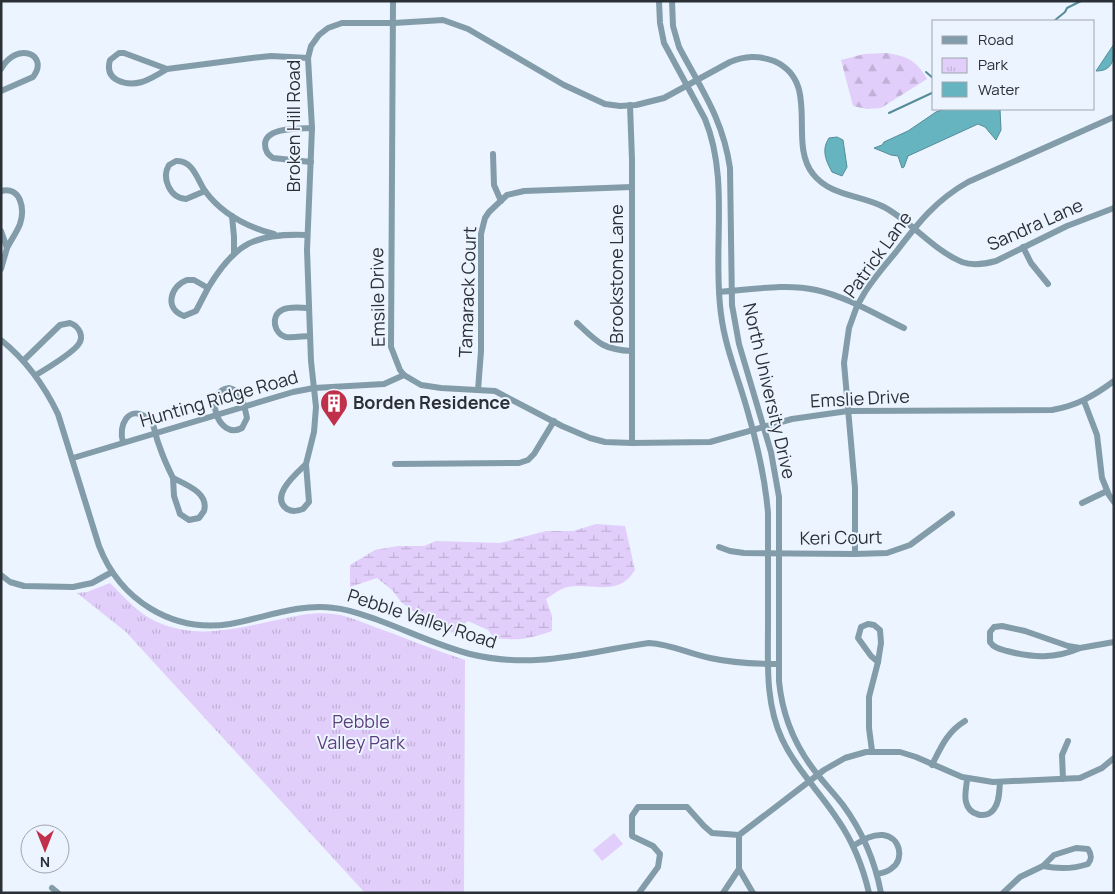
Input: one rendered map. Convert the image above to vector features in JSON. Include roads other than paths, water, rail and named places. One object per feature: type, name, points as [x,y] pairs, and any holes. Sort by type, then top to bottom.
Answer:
[{"type":"street","name":"Emsile Drive","points":[[393,1],[391,347],[400,370],[404,375]]},
{"type":"street","name":"North University Drive","points":[[659,1],[660,23],[664,43],[709,130],[718,168],[718,248],[721,314],[728,350],[763,468],[768,513],[767,664],[771,707],[775,722],[788,750],[808,782],[838,820],[853,846],[861,863],[869,893]]},
{"type":"street","name":"North University Drive","points":[[672,1],[675,36],[720,125],[730,168],[731,291],[740,344],[771,452],[780,509],[779,664],[781,699],[788,725],[804,755],[844,806],[864,840],[877,874],[881,893]]},
{"type":"street","name":"Broken Hill Road","points":[[306,464],[316,420],[310,336],[307,235],[312,128],[308,58],[315,40],[328,28],[342,23],[394,23],[444,20],[491,41],[564,85],[605,104],[630,106],[664,98],[697,80]]},
{"type":"street","points":[[1,69],[8,60],[21,52],[30,53],[38,64],[37,72],[33,77],[1,91]]},
{"type":"street","points":[[167,69],[124,53],[118,53],[112,57],[108,68],[110,75],[114,79],[127,83],[144,81],[167,69],[262,57],[308,58]]},
{"type":"street","name":"Sandra Lane","points":[[697,80],[741,58],[760,57],[776,62],[791,75],[799,90],[802,103],[802,145],[804,158],[814,176],[822,184],[832,189],[884,207],[953,257],[970,264],[990,263],[1067,226],[1114,208]]},
{"type":"street","name":"Brookstone Lane","points":[[630,106],[632,188],[632,443]]},
{"type":"street","name":"Patrick Lane","points":[[855,554],[855,488],[845,352],[849,328],[857,306],[869,286],[914,228],[941,200],[968,182],[1114,117]]},
{"type":"street","points":[[709,130],[720,125]]},
{"type":"street","points":[[311,162],[273,158],[266,150],[265,143],[273,133],[312,128]]},
{"type":"street","points":[[492,154],[494,185],[501,201]]},
{"type":"street","points":[[205,191],[186,199],[178,198],[166,180],[165,173],[167,167],[176,161],[187,163],[214,202],[249,226],[276,235]]},
{"type":"street","name":"Tamarack Court","points":[[478,390],[481,352],[481,234],[485,218],[489,212],[507,195],[524,191],[632,188]]},
{"type":"street","points":[[1,191],[8,190],[19,196],[22,208],[19,226],[7,248],[1,269]]},
{"type":"street","points":[[232,216],[234,253]]},
{"type":"street","points":[[1,231],[7,248]]},
{"type":"street","points":[[208,288],[194,280],[181,282],[171,299],[171,305],[174,310],[184,316],[194,313],[219,270],[234,253],[252,242],[276,235],[307,235]]},
{"type":"street","points":[[718,248],[730,247]]},
{"type":"street","points":[[1023,247],[1031,263],[1048,284]]},
{"type":"street","points":[[719,292],[791,287],[809,289],[836,296],[904,328]]},
{"type":"street","points":[[309,308],[284,309],[276,315],[274,323],[276,329],[285,336],[310,336]]},
{"type":"street","points":[[24,360],[60,325],[70,323],[78,329],[81,336],[78,345],[36,375]]},
{"type":"street","points":[[577,323],[604,346],[616,350],[632,351]]},
{"type":"street","name":"Pebble Valley Road","points":[[1,340],[24,360],[36,375],[58,414],[99,546],[112,572],[127,591],[150,609],[176,621],[194,625],[221,625],[301,609],[323,607],[354,612],[455,649],[495,659],[540,661],[649,644],[660,644],[708,658],[747,663],[779,664]]},
{"type":"street","points":[[395,464],[519,463],[528,460],[534,454],[554,421],[495,392],[421,385],[404,375]]},
{"type":"street","name":"Hunting Ridge Road","points":[[72,458],[282,394],[314,388],[384,384],[404,375]]},
{"type":"street","name":"Emslie Drive","points":[[554,421],[590,438],[605,442],[710,442],[801,417],[848,411],[1038,411],[1062,408],[1095,396],[1114,381]]},
{"type":"street","points":[[225,389],[233,389],[239,392],[244,406],[246,420],[242,428],[228,430],[224,428],[217,414],[214,404],[215,397],[225,389]]},
{"type":"street","points":[[1084,401],[1097,435],[1100,471],[1107,491],[1114,502]]},
{"type":"street","points":[[124,442],[121,432],[122,423],[125,419],[132,414],[142,414],[149,419],[164,460],[173,478],[174,496],[180,514],[189,520],[199,518],[204,512],[204,500],[201,495],[173,478]]},
{"type":"street","points":[[306,464],[309,502],[302,509],[291,511],[282,502],[282,492],[291,479],[306,464]]},
{"type":"street","points":[[1082,503],[1107,491]]},
{"type":"street","name":"Keri Court","points":[[719,547],[737,552],[768,554],[882,553],[899,550],[920,539],[952,514]]},
{"type":"street","points":[[1,575],[10,582],[24,586],[73,586],[92,583],[112,572]]},
{"type":"street","points":[[872,751],[869,728],[869,697],[878,662],[881,643],[880,630],[874,625],[864,625],[859,630],[859,641],[878,662]]},
{"type":"street","points":[[1080,648],[1002,626],[994,627],[990,634],[990,642],[994,646],[1024,655],[1052,657],[1080,648],[1114,642]]},
{"type":"street","points":[[932,765],[944,740],[951,731],[965,721]]},
{"type":"street","points":[[1063,779],[1062,756],[1068,740]]},
{"type":"street","points":[[639,893],[658,867],[660,854],[653,846],[632,836],[632,816],[638,807],[687,807],[712,833],[739,835],[818,774],[845,758],[872,751],[900,752],[968,778],[1000,782],[1080,778],[1094,772],[1114,758]]},
{"type":"street","points":[[968,778],[966,802],[971,810],[978,814],[988,814],[995,807],[999,796],[1000,782]]},
{"type":"street","points":[[739,835],[739,869],[753,893]]},
{"type":"street","points":[[853,846],[877,835],[891,838],[898,844],[899,856],[894,868],[877,874]]},
{"type":"street","points":[[1003,893],[1020,877],[1043,866],[1054,854],[1083,848],[1088,849],[1090,853],[1088,864],[1080,867],[1054,868],[1043,866]]},
{"type":"street","points":[[723,893],[739,869]]},
{"type":"water","points":[[1114,44],[1113,59],[1110,66],[1096,71]]},
{"type":"water","points":[[942,110],[1000,110],[1001,130],[996,140],[985,127],[978,124],[908,156],[902,168],[898,156],[874,148],[908,131]]},
{"type":"water","points":[[837,137],[843,140],[847,167],[842,176],[832,172],[825,155],[825,147],[829,138]]},
{"type":"waterway","points":[[1055,20],[1067,8],[1081,1]]},
{"type":"waterway","points":[[926,72],[932,77]]},
{"type":"waterway","points":[[889,113],[932,93]]},
{"type":"place","name":"Borden Residence","points":[[334,427]]},
{"type":"park label","name":"Pebble Valley Park","points":[[361,732]]}]
